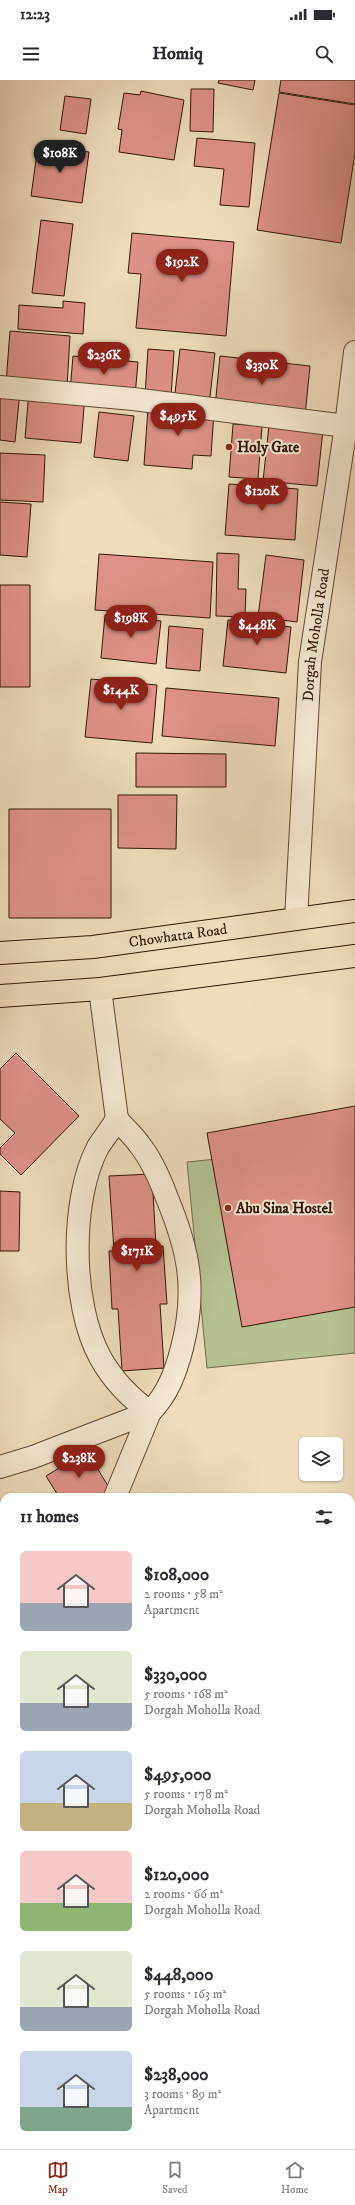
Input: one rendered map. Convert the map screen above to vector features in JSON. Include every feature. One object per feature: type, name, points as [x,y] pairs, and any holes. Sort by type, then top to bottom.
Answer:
[{"type":"main road","name":"Chowhatta Road","points":[[0,953],[93,947],[355,911]]},
{"type":"main road","points":[[0,996],[100,989],[355,956]]},
{"type":"street","name":"Dorgah Moholla Road","points":[[296,919],[310,662],[346,426],[355,352]]},
{"type":"street","points":[[0,387],[133,399],[346,426]]},
{"type":"street","points":[[100,989],[117,1119],[140,1144],[158,1174],[182,1233],[189,1264],[190,1306],[180,1357],[166,1391],[150,1412],[117,1493]]},
{"type":"street","points":[[117,1119],[98,1148],[82,1191],[76,1240],[79,1279],[89,1329],[99,1356],[118,1385],[150,1412]]},
{"type":"street","points":[[0,1467],[33,1457],[150,1412]]},
{"type":"green space","points":[[355,1145],[355,1353],[207,1368],[187,1162]]},
{"type":"building","points":[[219,80],[255,80],[253,90],[218,83]]},
{"type":"building","points":[[281,80],[355,80],[355,104],[279,92]]},
{"type":"building","points":[[191,89],[214,89],[213,132],[190,131]]},
{"type":"building","points":[[141,91],[184,100],[174,160],[119,152],[122,130],[118,129],[124,93],[140,95]]},
{"type":"building","points":[[279,93],[355,105],[355,153],[341,243],[257,230]]},
{"type":"building","points":[[65,96],[91,99],[86,134],[60,130]]},
{"type":"building","points":[[197,138],[255,143],[249,207],[220,205],[224,169],[194,166]]},
{"type":"building","points":[[38,146],[89,152],[82,203],[31,196]]},
{"type":"building","points":[[41,220],[73,224],[64,296],[32,293]]},
{"type":"building","points":[[132,233],[234,242],[226,336],[136,328],[141,274],[128,273]]},
{"type":"building","points":[[63,301],[85,303],[83,334],[18,329],[19,305],[63,308]]},
{"type":"building","points":[[10,331],[70,336],[67,387],[6,383]]},
{"type":"building","points":[[148,349],[174,351],[171,397],[145,395]]},
{"type":"building","points":[[180,349],[215,353],[209,405],[174,402]]},
{"type":"building","points":[[73,356],[138,362],[135,396],[70,391]]},
{"type":"building","points":[[220,356],[310,366],[305,416],[215,407]]},
{"type":"building","points":[[0,389],[20,391],[15,442],[0,440]]},
{"type":"building","points":[[29,391],[85,396],[81,443],[25,438]]},
{"type":"building","points":[[148,408],[214,412],[211,456],[193,455],[192,469],[144,465]]},
{"type":"building","points":[[99,412],[134,416],[128,461],[94,457]]},
{"type":"building","points":[[233,424],[262,426],[258,479],[229,477]]},
{"type":"building","points":[[269,425],[323,430],[317,486],[263,481]]},
{"type":"building","points":[[0,453],[45,455],[43,502],[0,500]]},
{"type":"building","points":[[229,484],[298,489],[295,540],[225,535]]},
{"type":"building","points":[[0,502],[31,504],[27,557],[0,555]]},
{"type":"building","points":[[217,553],[239,554],[238,589],[246,589],[245,617],[216,616]]},
{"type":"building","points":[[99,554],[213,562],[210,618],[95,610]]},
{"type":"building","points":[[266,555],[304,560],[297,622],[258,617]]},
{"type":"building","points":[[0,585],[30,585],[30,687],[0,687]]},
{"type":"building","points":[[105,615],[161,621],[156,664],[101,658]]},
{"type":"building","points":[[228,620],[291,627],[286,673],[223,666]]},
{"type":"building","points":[[169,626],[203,629],[200,671],[166,668]]},
{"type":"building","points":[[91,679],[157,685],[152,743],[85,737]]},
{"type":"building","points":[[166,688],[279,698],[275,746],[162,736]]},
{"type":"building","points":[[136,753],[226,754],[226,787],[136,787]]},
{"type":"building","points":[[118,795],[177,795],[176,849],[118,848]]},
{"type":"building","points":[[9,809],[111,809],[111,918],[9,918]]},
{"type":"building","points":[[16,1053],[79,1116],[21,1175],[0,1154],[0,1148],[15,1133],[0,1119],[0,1069]]},
{"type":"building","points":[[355,1106],[355,1307],[242,1327],[207,1133]]},
{"type":"building","points":[[152,1174],[156,1247],[163,1246],[167,1304],[160,1304],[164,1368],[122,1371],[118,1309],[112,1309],[109,1251],[114,1251],[109,1176]]},
{"type":"building","points":[[0,1191],[20,1192],[19,1251],[0,1251]]},
{"type":"building","points":[[87,1451],[111,1491],[108,1493],[57,1493],[46,1476]]},
{"type":"place","name":"Holy Gate","points":[[229,447]]},
{"type":"place","name":"Abu Sina Hostel","points":[[228,1208]]}]
